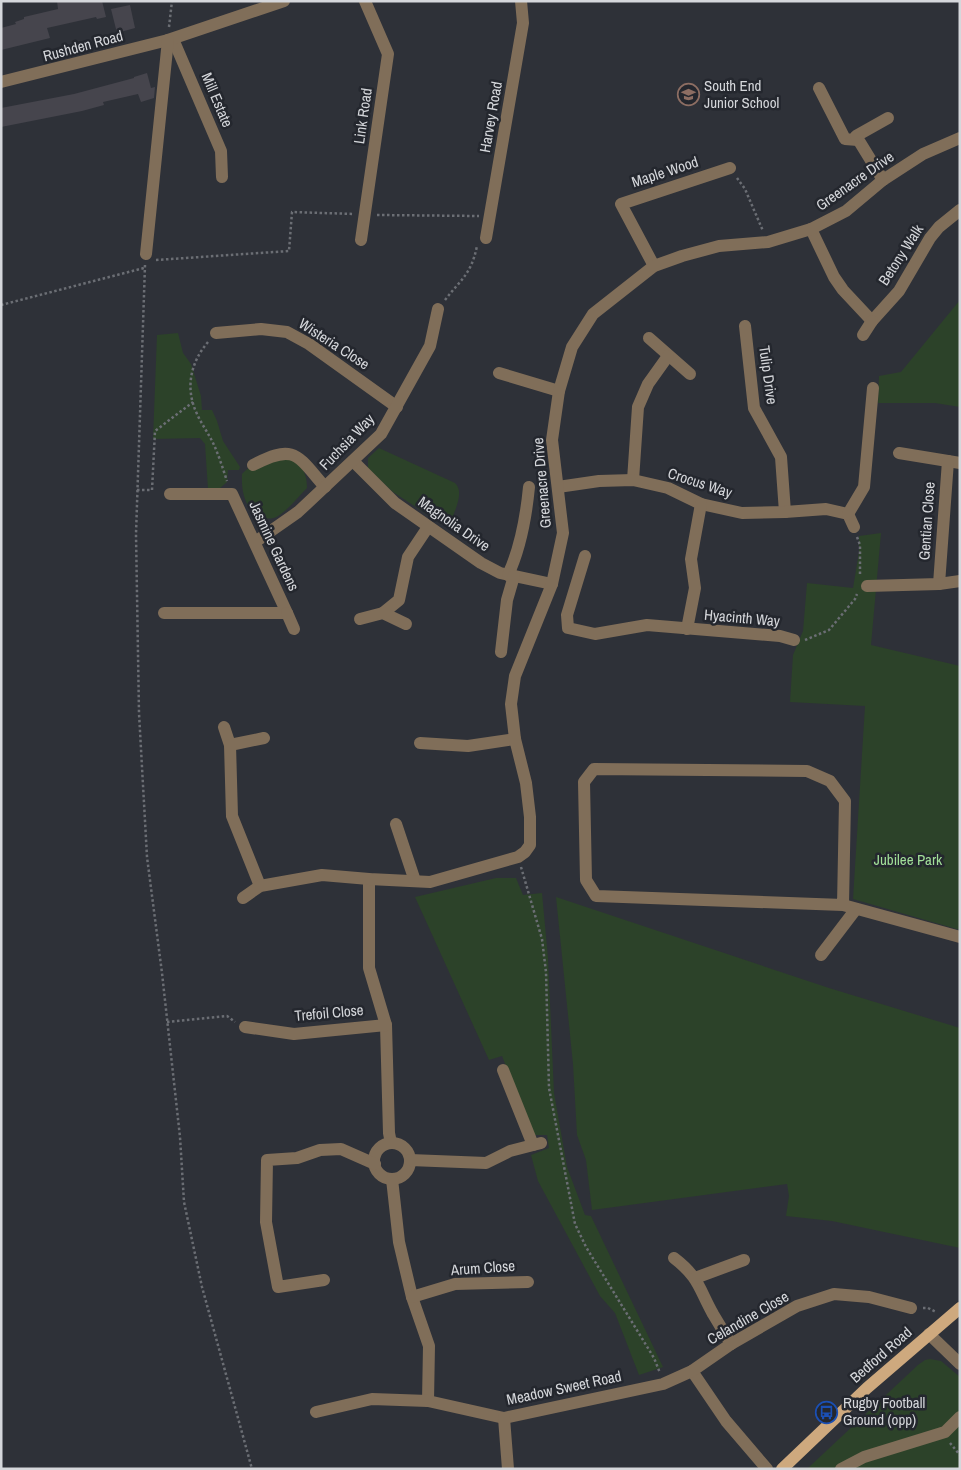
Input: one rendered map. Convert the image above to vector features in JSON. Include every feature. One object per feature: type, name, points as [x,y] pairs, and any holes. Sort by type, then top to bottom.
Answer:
[{"type":"main road","name":"Bedford Road","points":[[782,1469],[867,1388],[960,1308]]},
{"type":"street","name":"Rushden Road","points":[[1,82],[39,74],[171,39],[284,1]]},
{"type":"street","name":"Link Road","points":[[361,240],[388,54],[365,1]]},
{"type":"street","name":"Harvey Road","points":[[486,238],[523,23],[521,1]]},
{"type":"street","name":"Mill Estate","points":[[171,39],[221,151],[222,177]]},
{"type":"street","points":[[145,257],[171,39]]},
{"type":"street","points":[[819,88],[845,139],[858,140]]},
{"type":"street","points":[[883,180],[856,136],[888,118]]},
{"type":"street","name":"Greenacre Drive","points":[[522,855],[530,844],[530,817],[526,783],[515,739],[511,704],[515,676],[552,584],[563,533],[552,440],[559,391],[572,347],[593,314],[622,289],[654,266],[719,246],[768,242],[811,229],[846,210],[883,180],[923,154],[960,138]]},
{"type":"street","name":"Maple Wood","points":[[654,266],[621,204],[730,168]]},
{"type":"street","name":"Betony Walk","points":[[863,335],[872,321],[899,291],[930,238],[939,227],[960,210]]},
{"type":"street","points":[[811,229],[834,277],[843,290],[872,321]]},
{"type":"street","name":"Fuchsia Way","points":[[254,542],[298,512],[381,434],[430,346],[438,310]]},
{"type":"street","name":"Tulip Drive","points":[[745,326],[754,408],[780,457],[784,512]]},
{"type":"street","name":"Wisteria Close","points":[[216,333],[261,329],[287,332],[309,344],[397,408]]},
{"type":"street","points":[[649,338],[690,374]]},
{"type":"street","points":[[633,480],[638,407],[648,384],[668,356]]},
{"type":"street","points":[[499,373],[559,391]]},
{"type":"street","points":[[854,527],[848,514],[864,487],[873,388]]},
{"type":"street","points":[[253,466],[280,454],[290,453],[297,456],[325,487]]},
{"type":"street","points":[[899,453],[954,462]]},
{"type":"street","name":"Magnolia Drive","points":[[353,461],[396,503],[481,563],[500,573],[552,584]]},
{"type":"street","name":"Gentian Close","points":[[939,584],[954,462]]},
{"type":"street","name":"Crocus Way","points":[[558,488],[599,480],[633,480],[668,488],[701,504],[742,513],[826,509],[848,514]]},
{"type":"street","points":[[501,652],[511,575],[525,522],[530,487]]},
{"type":"street","name":"Jasmine Gardens","points":[[170,494],[232,494],[294,629]]},
{"type":"street","name":"Hyacinth Way","points":[[687,629],[695,588],[691,559],[701,504]]},
{"type":"street","points":[[360,619],[383,613],[399,600],[408,557],[428,527]]},
{"type":"street","name":"Hyacinth Way","points":[[585,556],[567,615],[568,628],[595,634],[647,625],[780,636],[794,640]]},
{"type":"street","points":[[861,588],[939,584],[960,581]]},
{"type":"street","name":"Jasmine Gardens","points":[[164,613],[287,613]]},
{"type":"street","points":[[383,613],[406,624]]},
{"type":"street","points":[[224,727],[230,745],[232,816],[260,886]]},
{"type":"street","points":[[230,745],[264,738]]},
{"type":"street","points":[[420,743],[468,746],[515,739]]},
{"type":"street","points":[[843,905],[845,801],[830,781],[807,771],[594,769],[584,782],[586,880],[596,896],[843,905],[960,937]]},
{"type":"street","points":[[396,824],[415,881]]},
{"type":"street","points":[[243,898],[260,886],[322,875],[430,882],[522,855]]},
{"type":"street","points":[[369,879],[369,968],[386,1025],[389,1133],[391,1143]]},
{"type":"street","points":[[821,955],[856,909]]},
{"type":"street","name":"Trefoil Close","points":[[245,1027],[294,1034],[386,1025]]},
{"type":"street","points":[[410,1160],[486,1163],[510,1151],[537,1144],[503,1070]]},
{"type":"street","points":[[391,1143],[407,1151],[410,1160],[406,1172],[402,1176],[392,1179],[382,1175],[377,1170],[375,1164],[377,1152],[381,1147],[391,1143]]},
{"type":"street","points":[[324,1280],[278,1287],[266,1222],[267,1160],[297,1158],[320,1150],[341,1149],[375,1164]]},
{"type":"street","points":[[392,1179],[399,1242],[412,1297],[429,1346],[428,1402]]},
{"type":"street","points":[[674,1258],[688,1268],[695,1278],[712,1313],[732,1344]]},
{"type":"street","points":[[695,1278],[744,1260]]},
{"type":"street","name":"Arum Close","points":[[412,1297],[455,1284],[528,1282]]},
{"type":"street","name":"Celandine Close","points":[[692,1371],[732,1344],[797,1306],[834,1294],[869,1297],[911,1308]]},
{"type":"street","points":[[930,1334],[960,1364]]},
{"type":"street","points":[[692,1371],[726,1422],[767,1469]]},
{"type":"street","name":"Meadow Sweet Road","points":[[316,1412],[372,1399],[428,1402],[504,1418],[663,1384],[692,1371]]},
{"type":"street","points":[[841,1469],[864,1457],[945,1432],[960,1417]]},
{"type":"street","points":[[504,1418],[508,1469]]},
{"type":"path","points":[[171,39],[172,1]]},
{"type":"path","points":[[730,168],[744,189],[768,242]]},
{"type":"path","points":[[252,1469],[202,1287],[184,1202],[180,1137],[146,848],[139,713],[136,534],[145,257],[288,251],[292,212],[490,216]]},
{"type":"path","points":[[438,310],[466,275],[473,262],[478,242],[486,238]]},
{"type":"path","points":[[1,305],[144,268]]},
{"type":"path","points":[[216,333],[199,352],[192,366],[189,388],[196,413],[214,444],[232,494]]},
{"type":"path","points":[[137,490],[152,490],[155,430],[193,402]]},
{"type":"path","points":[[794,640],[803,641],[829,630],[855,599],[861,588],[860,545],[854,527]]},
{"type":"path","points":[[522,855],[542,939],[546,980],[549,1088],[575,1224],[586,1247],[654,1358],[663,1384]]},
{"type":"path","points":[[167,1022],[227,1016],[245,1027]]},
{"type":"path","points":[[911,1308],[928,1308],[937,1312],[945,1320]]},
{"type":"path","points":[[945,1432],[954,1449],[960,1455]]},
{"type":"green space","points":[[960,300],[960,407],[935,403],[878,403],[879,376],[901,372]]},
{"type":"green space","points":[[178,333],[183,353],[191,364],[201,396],[202,410],[212,410],[223,441],[240,467],[239,470],[228,470],[227,482],[220,488],[208,489],[205,444],[200,438],[153,439],[157,335]]},
{"type":"green space","points":[[379,448],[455,483],[458,487],[459,498],[448,528],[393,492],[368,468],[368,458]]},
{"type":"green space","points":[[286,455],[299,465],[304,472],[307,488],[278,516],[275,518],[263,518],[252,511],[245,500],[242,474],[262,461]]},
{"type":"green space","name":"Jubilee Park","points":[[881,533],[871,645],[960,666],[960,930],[853,899],[865,706],[790,702],[793,655],[803,631],[807,583],[853,588],[859,552],[859,536]]},
{"type":"green space","points":[[496,878],[516,878],[523,895],[542,893],[548,958],[554,1093],[567,1167],[585,1215],[591,1216],[663,1367],[639,1375],[615,1313],[600,1296],[538,1181],[531,1155],[549,1148],[547,1135],[534,1135],[502,1056],[489,1060],[415,897]]},
{"type":"green space","points":[[556,897],[829,988],[960,1028],[960,1248],[832,1221],[786,1216],[789,1196],[787,1184],[592,1210],[586,1160],[577,1135],[573,1064]]},
{"type":"green space","points":[[930,1359],[941,1361],[960,1377],[960,1469],[807,1469],[918,1365]]},
{"type":"building","points":[[57,1],[102,1],[106,17],[97,19],[96,17],[47,28],[50,38],[1,50],[1,28],[16,24],[15,22],[24,19],[24,17],[58,9]]},
{"type":"building","points":[[130,5],[135,28],[117,33],[111,9]]},
{"type":"building","points":[[147,73],[151,88],[155,87],[154,98],[141,102],[138,94],[103,102],[104,105],[82,111],[1,127],[1,108],[74,94]]},
{"type":"place","name":"South End Junior School","points":[[688,95]]},
{"type":"place","name":"Rugby Football Ground (opp)","points":[[827,1412]]}]
